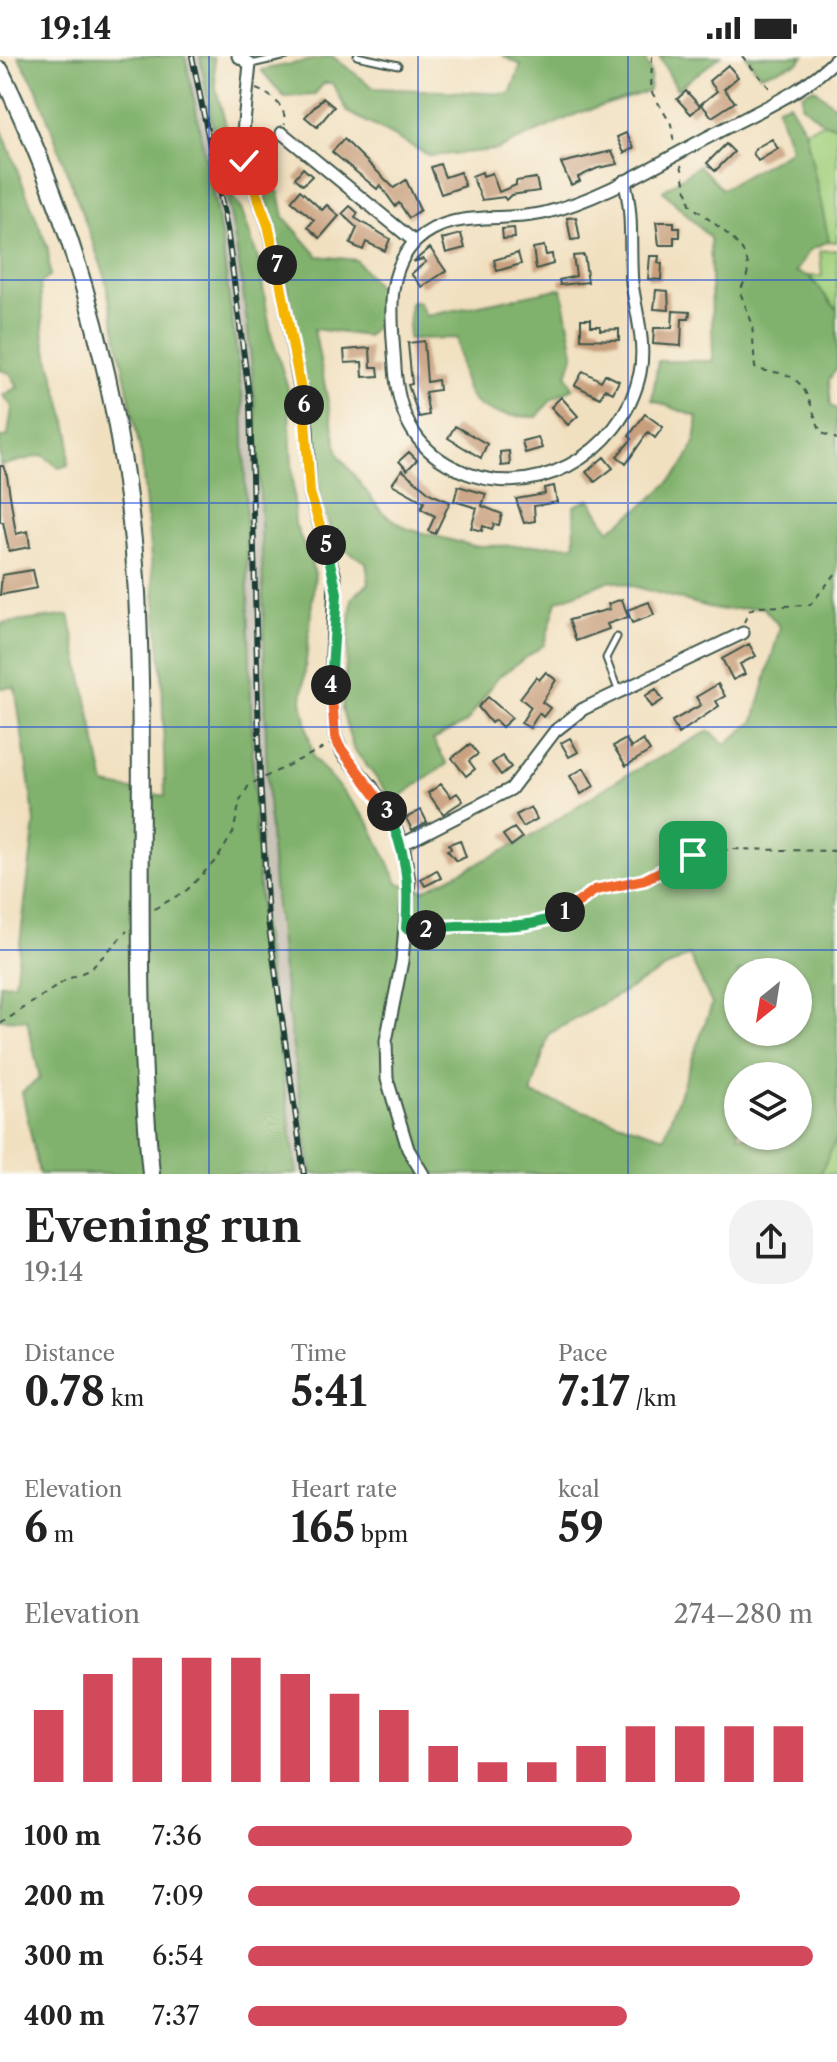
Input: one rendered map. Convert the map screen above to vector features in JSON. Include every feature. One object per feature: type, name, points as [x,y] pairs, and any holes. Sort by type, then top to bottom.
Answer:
[{"type":"main road","points":[[0,70],[20,112],[73,249],[117,430],[137,591],[145,1081],[151,1174]]},
{"type":"street","points":[[238,56],[250,64],[244,161],[268,225],[280,278],[306,413],[310,493],[335,577],[331,680],[337,742],[351,765],[372,787],[403,844],[409,881],[406,928],[386,1041],[387,1079],[408,1149],[423,1174]]},
{"type":"street","points":[[624,181],[629,198],[632,282],[642,347],[636,389],[628,409],[602,441],[576,462],[547,476],[511,482],[467,474],[428,449],[405,421],[397,394],[391,298],[396,276],[415,242],[458,220],[542,213],[624,181],[812,80],[837,58]]},
{"type":"street","points":[[282,133],[415,242]]},
{"type":"street","points":[[403,844],[511,789],[571,716],[743,633]]},
{"type":"lane","points":[[250,64],[287,56]]},
{"type":"lane","points":[[357,56],[398,65]]},
{"type":"lane","points":[[617,637],[606,658],[618,691]]},
{"type":"path","points":[[652,56],[651,91],[671,124],[690,204],[722,226],[747,263],[748,273],[740,292],[752,323],[755,368],[783,373],[798,382],[812,402],[822,433],[837,439]]},
{"type":"path","points":[[742,56],[779,99]]},
{"type":"path","points":[[248,87],[270,95],[281,107],[286,120],[282,133]]},
{"type":"path","points":[[743,633],[750,610],[810,605],[837,572]]},
{"type":"path","points":[[0,1024],[66,980],[91,969],[143,918],[187,890],[217,859],[233,833],[240,801],[249,785],[311,751],[337,742]]},
{"type":"path","points":[[406,928],[424,930],[448,924],[487,928],[530,923],[560,915],[583,902],[595,890],[644,880],[693,855],[731,849],[837,851]]},
{"type":"shaded area","points":[[185,56],[200,56],[248,317],[257,400],[267,778],[275,919],[312,1174],[297,1174],[261,920],[253,778],[243,401],[220,230]]},
{"type":"green space","points":[[18,56],[185,56],[220,230],[243,401],[253,778],[261,920],[297,1174],[39,1174],[22,1092],[40,1078],[27,1020],[0,1019],[0,984],[15,983],[35,822],[15,687],[0,688],[0,624],[69,615],[105,785],[165,796],[162,673],[141,455],[104,273],[36,87]]},
{"type":"green space","points":[[200,56],[214,58],[216,88],[227,129],[217,153]]},
{"type":"green space","points":[[332,56],[374,88],[510,94],[521,65],[503,56],[643,56],[651,72],[649,91],[579,113],[496,150],[430,156],[348,112],[332,83],[324,83],[314,95],[284,97],[261,70]]},
{"type":"green space","points":[[659,56],[721,56],[677,89]]},
{"type":"green space","points":[[746,56],[804,56],[797,63],[760,75]]},
{"type":"green space","points":[[814,88],[837,108],[837,126],[823,123],[802,105],[802,94]]},
{"type":"green space","points":[[789,103],[805,130],[829,241],[810,250],[796,272],[809,276],[837,310],[837,368],[829,380],[831,406],[837,409],[837,1137],[820,1174],[312,1174],[290,1025],[273,876],[255,405],[238,257],[224,184],[242,211],[258,259],[271,334],[288,388],[295,524],[315,573],[302,701],[313,757],[369,822],[398,883],[424,890],[529,838],[617,780],[709,731],[726,744],[754,721],[780,627],[763,607],[719,610],[611,580],[557,601],[544,645],[498,677],[466,723],[433,740],[447,764],[394,801],[353,748],[342,710],[352,598],[369,583],[366,562],[335,544],[322,500],[312,455],[285,274],[262,185],[279,192],[284,217],[318,256],[356,260],[382,292],[381,321],[367,336],[314,329],[338,454],[382,512],[408,529],[474,546],[575,545],[574,506],[590,499],[609,530],[669,482],[681,468],[696,435],[697,417],[652,400],[658,361],[713,361],[710,238],[663,191],[699,165],[722,189],[791,150],[777,107]],"holes":[[[689,955],[712,1004],[664,1137],[531,1094],[549,1034]]]},
{"type":"green space","points":[[823,123],[837,126],[837,242],[829,241],[805,130]]},
{"type":"green space","points":[[0,125],[48,249],[50,276],[40,284],[44,339],[70,435],[68,465],[59,468],[43,455],[0,466],[0,438],[8,436],[12,407],[3,395],[18,387],[10,373],[0,370]]},
{"type":"green space","points":[[837,250],[837,310],[809,276],[822,276],[820,251]]},
{"type":"green space","points":[[562,288],[574,353],[567,375],[573,388],[551,400],[537,417],[497,413],[474,401],[463,377],[457,338],[408,339],[410,302],[419,302],[426,316]]},
{"type":"green space","points":[[837,1137],[837,1174],[820,1174]]},
{"type":"building","points":[[728,65],[738,77],[724,89],[735,102],[712,117],[701,104],[717,91],[709,81]]},
{"type":"building","points":[[686,91],[700,106],[691,114],[677,99]]},
{"type":"building","points":[[323,98],[334,107],[317,127],[305,117]]},
{"type":"building","points":[[626,133],[634,148],[624,153],[617,137]]},
{"type":"building","points":[[344,139],[394,188],[406,180],[420,210],[409,218],[399,203],[395,206],[380,185],[377,189],[332,152]]},
{"type":"building","points":[[772,139],[778,149],[758,161],[753,153],[756,148]]},
{"type":"building","points":[[726,144],[734,152],[715,171],[707,163]]},
{"type":"building","points":[[612,151],[618,164],[598,168],[578,177],[580,181],[571,185],[561,163]]},
{"type":"building","points":[[440,164],[445,177],[460,172],[465,186],[441,194],[431,167]]},
{"type":"building","points":[[303,168],[312,176],[303,185],[295,178]]},
{"type":"building","points":[[482,172],[483,176],[492,173],[499,192],[516,185],[516,181],[536,178],[539,191],[511,195],[506,200],[504,197],[482,200],[472,176]]},
{"type":"building","points":[[300,190],[322,210],[327,205],[339,216],[320,238],[308,227],[314,220],[291,201]]},
{"type":"building","points":[[350,206],[358,213],[355,218],[390,239],[385,251],[366,242],[363,250],[350,244],[357,228],[342,214]]},
{"type":"building","points":[[576,217],[580,239],[571,240],[567,218]]},
{"type":"building","points":[[656,222],[674,222],[674,228],[680,228],[680,237],[674,237],[674,245],[659,245]]},
{"type":"building","points":[[514,228],[515,238],[503,239],[502,229]]},
{"type":"building","points":[[461,234],[465,248],[446,253],[442,239]]},
{"type":"building","points":[[544,246],[546,255],[552,254],[553,264],[536,269],[533,248]]},
{"type":"building","points":[[430,248],[446,271],[422,287],[411,274],[426,262],[423,259],[413,262]]},
{"type":"building","points":[[518,253],[521,264],[497,271],[494,260]]},
{"type":"building","points":[[584,255],[588,282],[560,285],[559,280],[576,276],[573,256]]},
{"type":"building","points":[[650,256],[659,256],[661,280],[648,279]]},
{"type":"building","points":[[656,290],[668,291],[669,310],[654,309]]},
{"type":"building","points":[[673,311],[690,312],[689,319],[682,319],[681,346],[653,344],[654,328],[672,328]]},
{"type":"building","points":[[581,319],[591,319],[591,326],[600,326],[600,330],[619,329],[619,340],[581,339]]},
{"type":"building","points":[[424,341],[427,382],[438,380],[439,390],[425,392],[429,415],[419,417],[408,385],[412,384],[408,343]]},
{"type":"building","points":[[370,348],[371,367],[378,367],[379,376],[363,377],[362,362],[345,363],[344,350]]},
{"type":"building","points":[[583,371],[601,381],[605,374],[619,381],[613,393],[605,389],[600,398],[575,385]]},
{"type":"building","points":[[561,397],[578,416],[568,425],[551,407]]},
{"type":"building","points":[[645,414],[663,427],[655,438],[648,432],[626,464],[617,456],[632,439],[629,436]]},
{"type":"building","points":[[455,426],[487,444],[481,458],[448,438]]},
{"type":"building","points":[[538,437],[542,448],[525,453],[522,441]]},
{"type":"building","points":[[509,451],[510,465],[501,466],[500,452]]},
{"type":"building","points":[[409,452],[417,460],[407,470],[399,461]]},
{"type":"building","points":[[604,457],[613,468],[595,482],[586,472]]},
{"type":"building","points":[[0,466],[3,466],[7,476],[16,534],[28,531],[30,547],[9,551],[3,522],[0,522]]},
{"type":"building","points":[[402,470],[431,494],[450,502],[435,534],[428,531],[435,516],[421,509],[424,502],[392,484]]},
{"type":"building","points":[[458,486],[486,494],[482,506],[502,514],[499,525],[494,524],[492,529],[483,526],[482,531],[471,528],[477,508],[454,501]]},
{"type":"building","points":[[554,486],[557,502],[534,506],[535,521],[524,523],[516,499],[545,494],[544,488]]},
{"type":"building","points":[[33,570],[37,588],[0,595],[2,575]]},
{"type":"building","points":[[622,599],[628,617],[607,624],[609,629],[576,641],[569,620],[610,609],[608,604]]},
{"type":"building","points":[[649,602],[654,615],[632,623],[627,610]]},
{"type":"building","points":[[749,644],[756,656],[740,664],[745,674],[733,680],[722,659]]},
{"type":"building","points":[[546,672],[556,680],[542,702],[550,708],[543,717],[539,713],[530,728],[521,723],[531,707],[520,698],[536,677],[539,680]]},
{"type":"building","points":[[718,684],[725,696],[716,701],[719,706],[678,734],[672,721],[701,705],[696,697]]},
{"type":"building","points":[[656,689],[663,700],[652,707],[645,696]]},
{"type":"building","points":[[488,697],[512,718],[502,727],[495,720],[491,723],[478,707]]},
{"type":"building","points":[[570,738],[578,752],[569,757],[561,743]]},
{"type":"building","points":[[626,739],[631,748],[643,740],[650,751],[626,766],[613,746]]},
{"type":"building","points":[[470,744],[478,754],[469,761],[475,769],[466,776],[452,758]]},
{"type":"building","points":[[502,756],[511,767],[501,775],[492,763]]},
{"type":"building","points":[[584,768],[594,786],[581,794],[570,776]]},
{"type":"building","points":[[441,784],[451,797],[457,793],[463,801],[443,814],[428,793]]},
{"type":"building","points":[[531,807],[537,819],[523,827],[516,815]]},
{"type":"building","points":[[421,810],[427,822],[412,830],[406,818]]},
{"type":"building","points":[[514,828],[522,838],[511,846],[503,835]]},
{"type":"building","points":[[460,840],[466,857],[456,861],[447,850],[451,849],[449,844]]},
{"type":"building","points":[[437,870],[441,878],[425,886],[421,879]]},
{"type":"railway","points":[[192,56],[227,229],[250,401],[260,777],[268,920],[304,1174]]},
{"type":"route","points":[[244,161],[268,225],[280,278],[300,371],[307,427],[310,493],[335,577],[337,593],[331,709],[335,736],[351,765],[380,799],[403,844],[409,881],[406,928],[424,930],[448,924],[487,928],[530,923],[560,915],[583,902],[595,890],[644,880],[693,855]]}]
